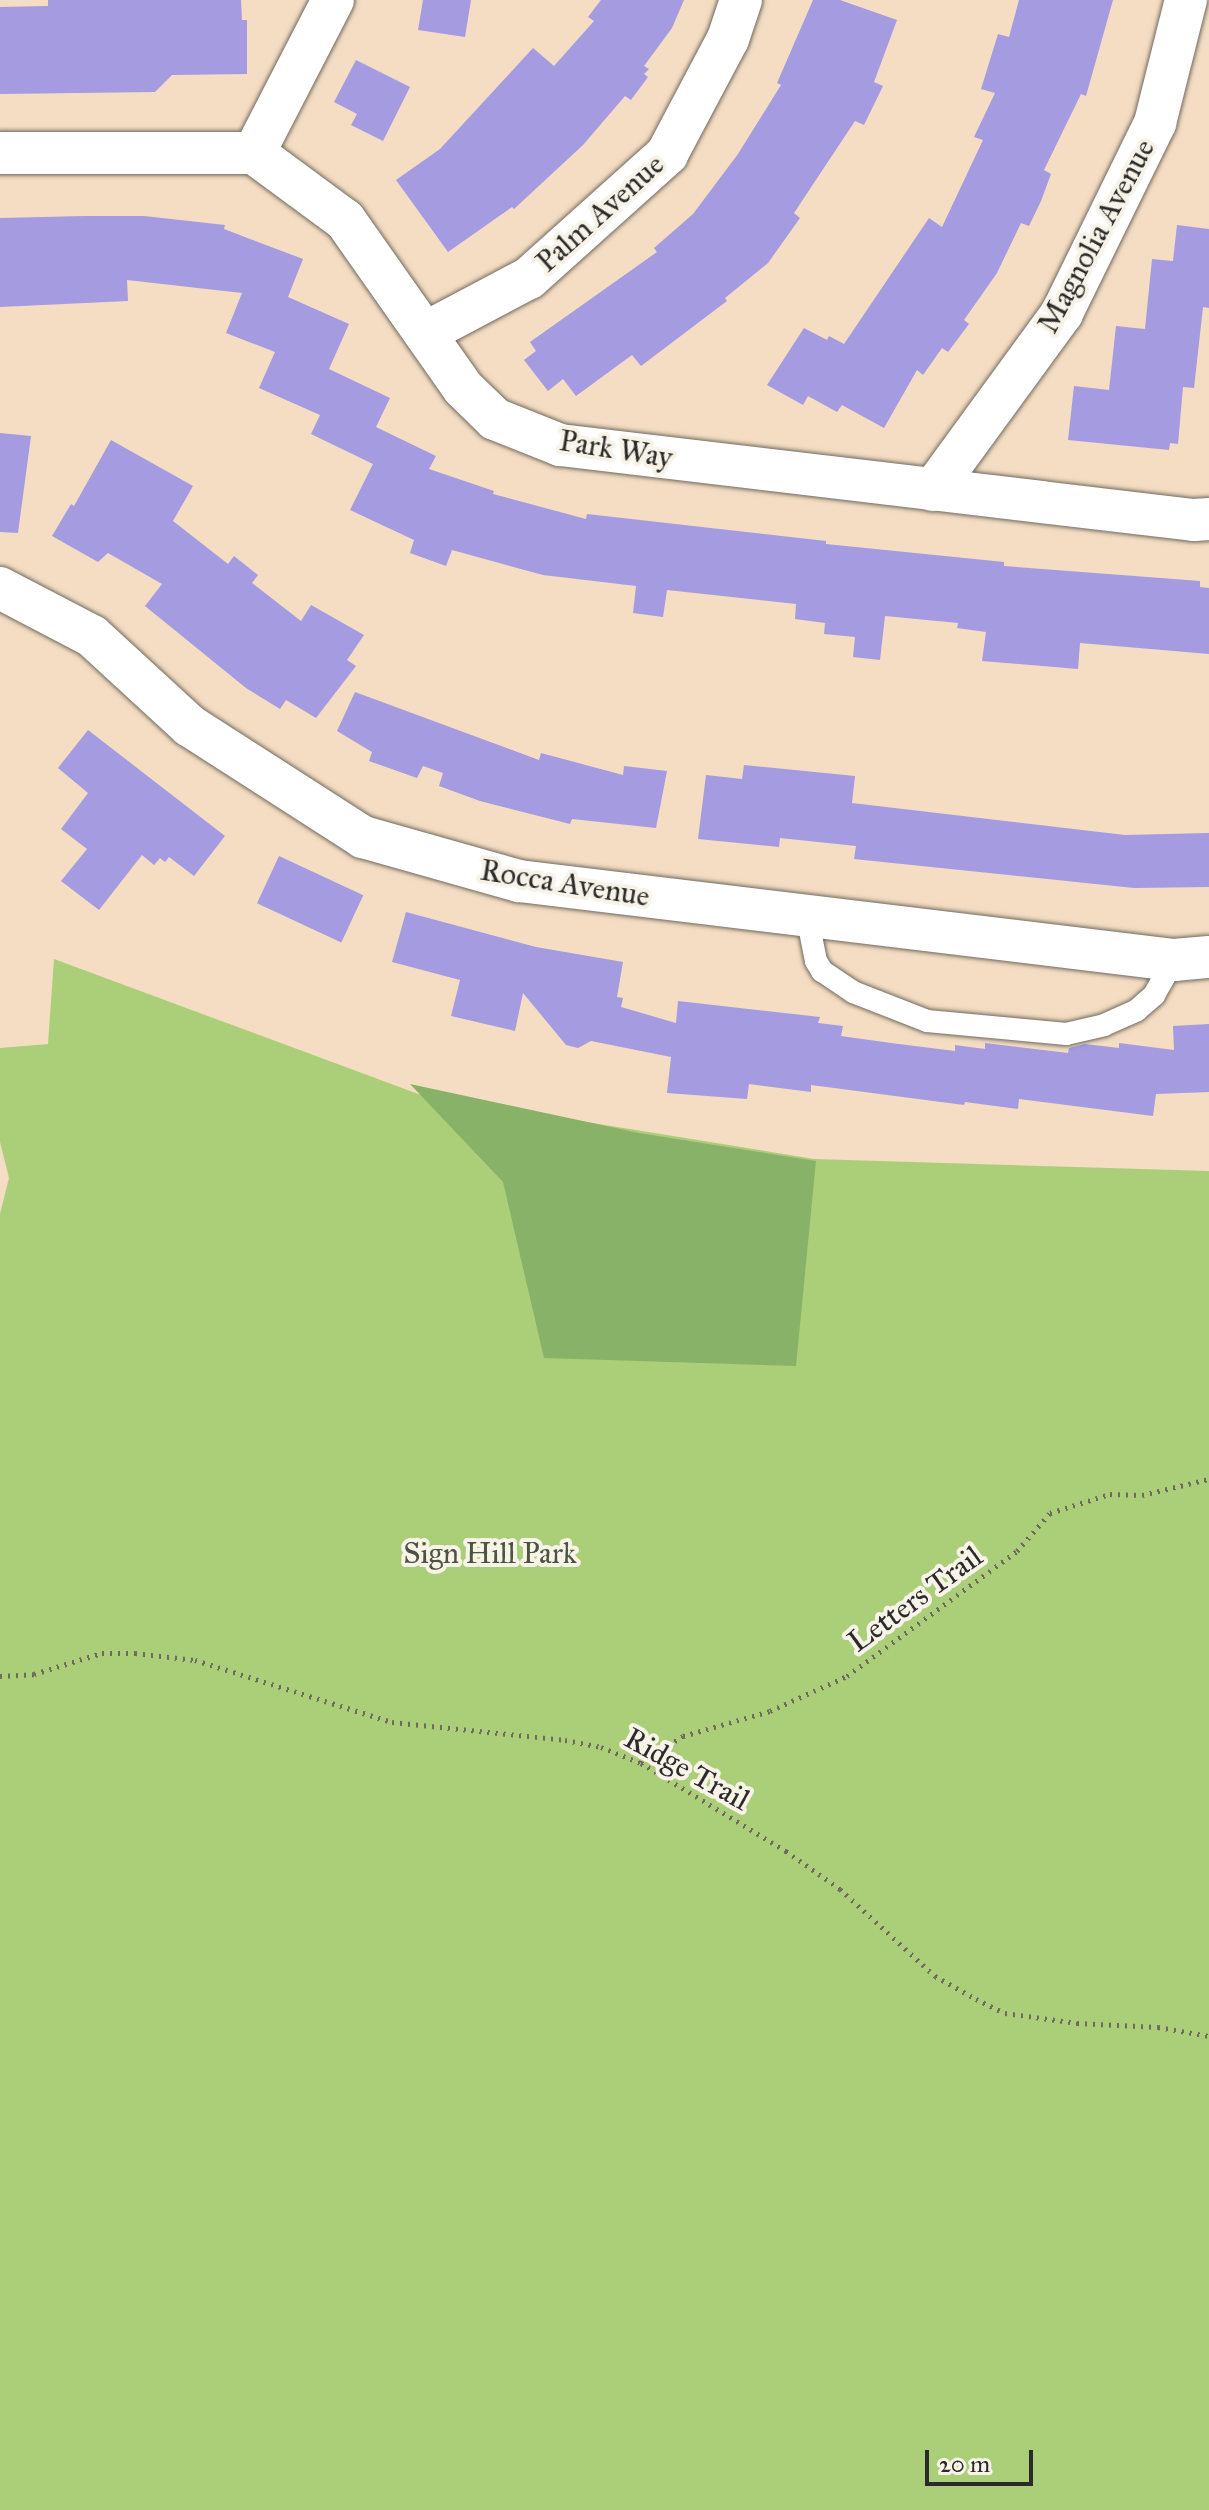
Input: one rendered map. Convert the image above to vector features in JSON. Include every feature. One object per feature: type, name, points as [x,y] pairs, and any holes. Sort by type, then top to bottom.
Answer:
[{"type":"street","points":[[0,153],[254,153],[333,0]]},
{"type":"street","name":"Palm Avenue","points":[[425,333],[529,278],[667,154],[728,39],[741,0]]},
{"type":"street","name":"Magnolia Avenue","points":[[933,490],[1062,313],[1155,123],[1186,0]]},
{"type":"street","name":"Park Way","points":[[254,153],[345,220],[463,388],[495,419],[560,445],[1194,520],[1209,519]]},
{"type":"street","name":"Rocca Avenue","points":[[0,588],[92,636],[190,726],[363,837],[519,881],[1192,958]]},
{"type":"lane","points":[[807,916],[816,961],[822,971],[853,992],[927,1021],[1066,1034],[1104,1025],[1137,1010],[1192,958]]},
{"type":"path","name":"Letters Trail","points":[[641,1763],[683,1736],[770,1711],[847,1676],[1017,1551],[1050,1513],[1110,1494],[1142,1495],[1209,1479]]},
{"type":"path","name":"Ridge Trail","points":[[0,1676],[34,1674],[102,1653],[195,1660],[392,1722],[565,1740],[601,1747],[641,1763],[786,1851],[840,1889],[935,1976],[1005,2013],[1077,2023],[1158,2027],[1209,2036]]},
{"type":"green space","name":"Sign Hill Park","points":[[54,959],[421,1095],[814,1159],[1209,1171],[1209,2510],[0,2510],[0,1214],[9,1178],[0,1142],[0,1048],[48,1044]]},
{"type":"green space","points":[[410,1084],[639,1133],[816,1161],[796,1366],[544,1358],[503,1182]]},
{"type":"building","points":[[48,0],[241,0],[242,20],[247,20],[247,74],[172,75],[155,92],[0,94],[0,7],[48,6]]},
{"type":"building","points":[[423,0],[471,0],[465,37],[418,30]]},
{"type":"building","points":[[601,0],[684,0],[672,28],[644,66],[649,69],[644,74],[648,77],[631,100],[625,96],[583,145],[514,209],[512,207],[448,252],[396,180],[440,149],[533,48],[554,66],[594,21],[588,17]]},
{"type":"building","points":[[813,0],[840,0],[897,20],[874,82],[883,86],[864,125],[855,121],[794,213],[800,218],[768,263],[725,298],[727,301],[641,366],[632,355],[576,396],[563,379],[548,391],[524,360],[536,351],[530,342],[657,252],[654,248],[693,214],[738,154],[781,85],[777,83]]},
{"type":"building","points":[[1019,0],[1113,0],[1086,96],[1081,94],[1044,170],[1051,174],[1041,201],[1029,226],[1021,223],[997,273],[964,320],[969,324],[948,352],[942,348],[923,375],[917,370],[884,428],[842,405],[837,412],[808,396],[803,405],[767,385],[804,328],[827,340],[829,336],[844,344],[929,218],[942,227],[983,140],[974,137],[995,93],[981,89],[998,34],[1009,37]]},
{"type":"building","points":[[356,60],[410,87],[383,141],[351,125],[357,114],[334,102]]},
{"type":"building","points":[[144,216],[225,225],[224,229],[303,259],[288,297],[349,324],[329,369],[390,398],[376,427],[436,456],[429,469],[494,491],[493,494],[586,519],[587,514],[826,541],[826,544],[1004,562],[1004,566],[1200,581],[1200,587],[1209,588],[1209,654],[1080,643],[1078,669],[982,661],[986,632],[957,628],[958,623],[885,616],[880,660],[853,657],[855,637],[824,634],[825,623],[795,619],[796,604],[667,590],[663,617],[633,613],[636,586],[543,575],[452,550],[446,566],[410,553],[414,540],[350,510],[373,464],[311,434],[320,415],[259,388],[275,352],[226,333],[242,293],[127,280],[128,301],[0,307],[0,218]]},
{"type":"building","points":[[1177,225],[1209,229],[1209,308],[1203,307],[1194,388],[1183,387],[1178,444],[1170,443],[1169,450],[1068,440],[1074,386],[1109,390],[1116,326],[1145,329],[1152,259],[1173,261]]},
{"type":"building","points":[[0,433],[31,436],[18,533],[0,532]]},
{"type":"building","points":[[111,440],[193,486],[173,521],[228,564],[234,556],[258,575],[252,583],[301,621],[311,605],[364,635],[347,660],[356,666],[316,718],[286,700],[280,709],[246,688],[145,606],[162,584],[108,553],[98,562],[52,536],[71,504],[74,506]]},
{"type":"building","points":[[355,692],[539,760],[541,753],[623,775],[624,766],[667,771],[656,828],[572,819],[570,824],[480,801],[439,786],[443,773],[423,766],[417,778],[369,761],[372,752],[337,731]]},
{"type":"building","points":[[88,730],[225,836],[194,876],[169,857],[165,862],[160,858],[154,865],[142,855],[99,910],[61,881],[87,849],[61,829],[88,793],[58,768]]},
{"type":"building","points":[[744,765],[855,776],[852,803],[1125,835],[1209,833],[1209,887],[1134,888],[854,859],[856,846],[780,838],[779,847],[698,839],[706,775],[742,779]]},
{"type":"building","points":[[279,856],[363,895],[341,942],[257,903]]},
{"type":"building","points":[[406,912],[536,947],[623,962],[617,997],[623,998],[621,1007],[676,1023],[678,1001],[820,1017],[818,1023],[843,1026],[841,1036],[891,1043],[955,1051],[955,1045],[985,1049],[985,1043],[1068,1053],[1069,1048],[1085,1044],[1119,1048],[1119,1043],[1174,1050],[1173,1026],[1209,1024],[1209,1092],[1156,1094],[1153,1116],[1019,1099],[1018,1109],[965,1102],[964,1105],[811,1085],[811,1092],[749,1084],[747,1099],[667,1093],[671,1057],[591,1041],[578,1048],[566,1045],[523,993],[515,1031],[451,1016],[460,980],[392,962]]}]
